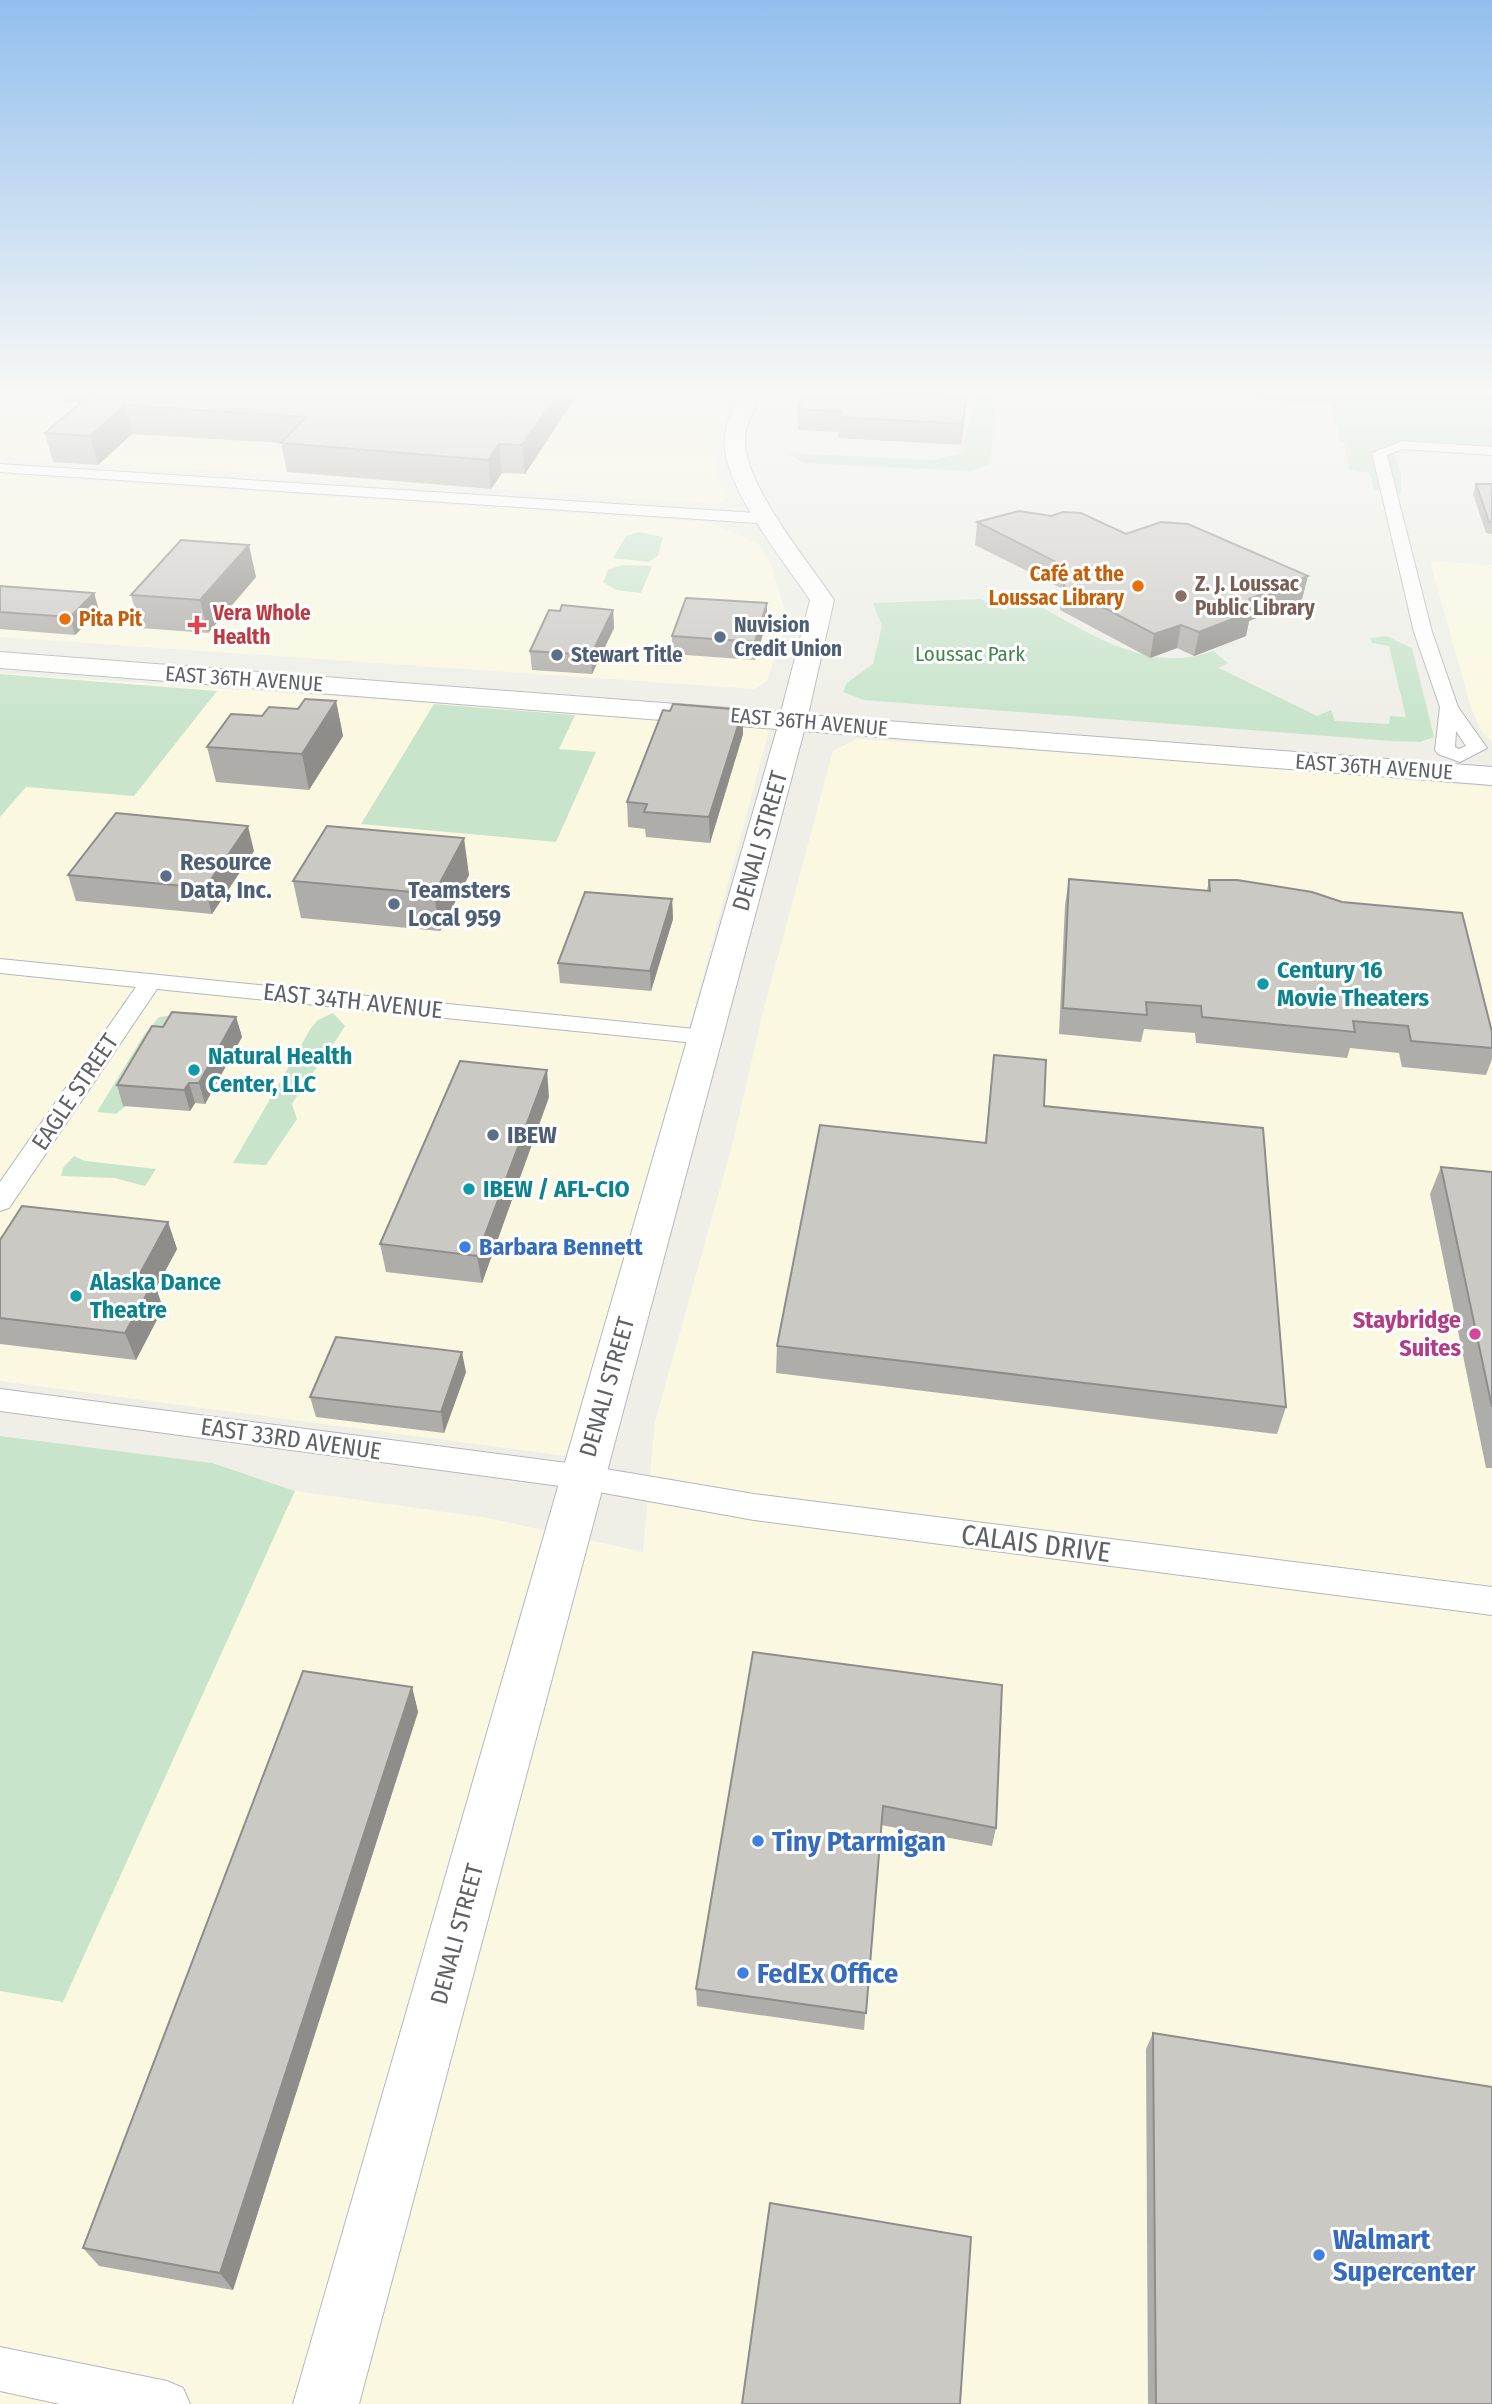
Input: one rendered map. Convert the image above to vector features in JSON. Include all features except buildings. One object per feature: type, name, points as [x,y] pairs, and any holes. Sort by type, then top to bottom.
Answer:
[{"type":"main road","name":"DENALI STREET","points":[[326,2404],[796,713],[822,600],[757,501]]},
{"type":"main road","name":"EAST 36TH AVENUE","points":[[0,646],[796,713]]},
{"type":"main road","points":[[0,652],[72,657],[87,652]]},
{"type":"main road","name":"EAST 36TH AVENUE","points":[[0,660],[796,713],[1461,763],[1492,762]]},
{"type":"main road","name":"EAST 36TH AVENUE","points":[[1461,763],[1492,776]]},
{"type":"street","points":[[502,501],[771,519]]},
{"type":"street","points":[[1391,501],[1423,632],[1439,671],[1449,707],[1444,750],[1461,763]]},
{"type":"street","name":"EAST 34TH AVENUE","points":[[0,966],[705,1037]]},
{"type":"street","name":"EAGLE STREET","points":[[0,1202],[151,981]]},
{"type":"street","name":"EAST 33RD AVENUE","points":[[0,1400],[582,1477]]},
{"type":"street","name":"CALAIS DRIVE","points":[[582,1477],[754,1507],[1492,1601]]},
{"type":"street","points":[[0,2368],[167,2404]]},
{"type":"shaded area","points":[[0,501],[394,501],[708,522],[759,544],[772,567],[785,611],[784,631],[767,681],[755,689],[0,637]]},
{"type":"shaded area","points":[[673,501],[722,501],[716,504]]},
{"type":"shaded area","points":[[1430,561],[1492,565],[1492,742],[1481,731],[1471,708]]},
{"type":"shaded area","points":[[0,673],[770,727],[574,1457],[0,1381]]},
{"type":"shaded area","points":[[857,739],[1174,760],[1492,787],[1492,2404],[0,2404],[0,1436],[212,1463],[295,1491],[488,1518],[643,1552],[655,1422],[733,1142],[763,1012],[833,751]]},
{"type":"green space","points":[[639,532],[663,537],[658,556],[648,562],[613,558],[626,536]]},
{"type":"green space","points":[[622,565],[652,566],[641,593],[616,590],[603,582],[608,570]]},
{"type":"green space","name":"Loussac Park","points":[[981,599],[1004,610],[1029,601],[1095,636],[1141,654],[1164,658],[1188,657],[1213,651],[1228,663],[1219,668],[1317,716],[1331,710],[1335,721],[1389,724],[1390,716],[1406,717],[1389,646],[1372,643],[1370,638],[1386,636],[1412,648],[1434,737],[1420,742],[1391,741],[864,700],[843,692],[847,683],[873,664],[882,626],[873,603]]},
{"type":"green space","points":[[0,674],[217,691],[134,796],[26,787],[0,817]]},
{"type":"green space","points":[[434,704],[575,715],[559,749],[596,752],[556,842],[361,824]]},
{"type":"green space","points":[[195,1012],[229,1021],[116,1114],[97,1112],[144,1035],[159,1017]]},
{"type":"green space","points":[[333,1013],[345,1026],[292,1104],[297,1119],[266,1165],[233,1163],[311,1028],[318,1020]]},
{"type":"green space","points":[[74,1156],[85,1161],[156,1169],[145,1186],[114,1178],[61,1176],[63,1168]]},
{"type":"green space","points":[[0,1436],[212,1463],[295,1491],[63,2002],[0,1991]]},
{"type":"place","name":"Café at the Loussac Library","points":[[1138,586]]},
{"type":"place","name":"Z. J. Loussac Public Library","points":[[1181,596]]},
{"type":"place","name":"Pita Pit","points":[[65,619]]},
{"type":"place","name":"Vera Whole Health","points":[[197,625]]},
{"type":"place","name":"Nuvision Credit Union","points":[[720,637]]},
{"type":"place","name":"Stewart Title","points":[[557,655]]},
{"type":"place","name":"Resource Data, Inc.","points":[[166,876]]},
{"type":"place","name":"Teamsters Local 959","points":[[394,904]]},
{"type":"place","name":"Century 16 Movie Theaters","points":[[1263,984]]},
{"type":"place","name":"Natural Health Center, LLC","points":[[194,1070]]},
{"type":"place","name":"IBEW","points":[[493,1135]]},
{"type":"place","name":"IBEW / AFL-CIO","points":[[469,1189]]},
{"type":"place","name":"Barbara Bennett","points":[[465,1247]]},
{"type":"place","name":"Alaska Dance Theatre","points":[[76,1296]]},
{"type":"place","name":"Staybridge Suites","points":[[1475,1334]]},
{"type":"place","name":"Tiny Ptarmigan","points":[[758,1841]]},
{"type":"place","name":"FedEx Office","points":[[743,1973]]},
{"type":"place","name":"Walmart Supercenter","points":[[1319,2255]]}]
